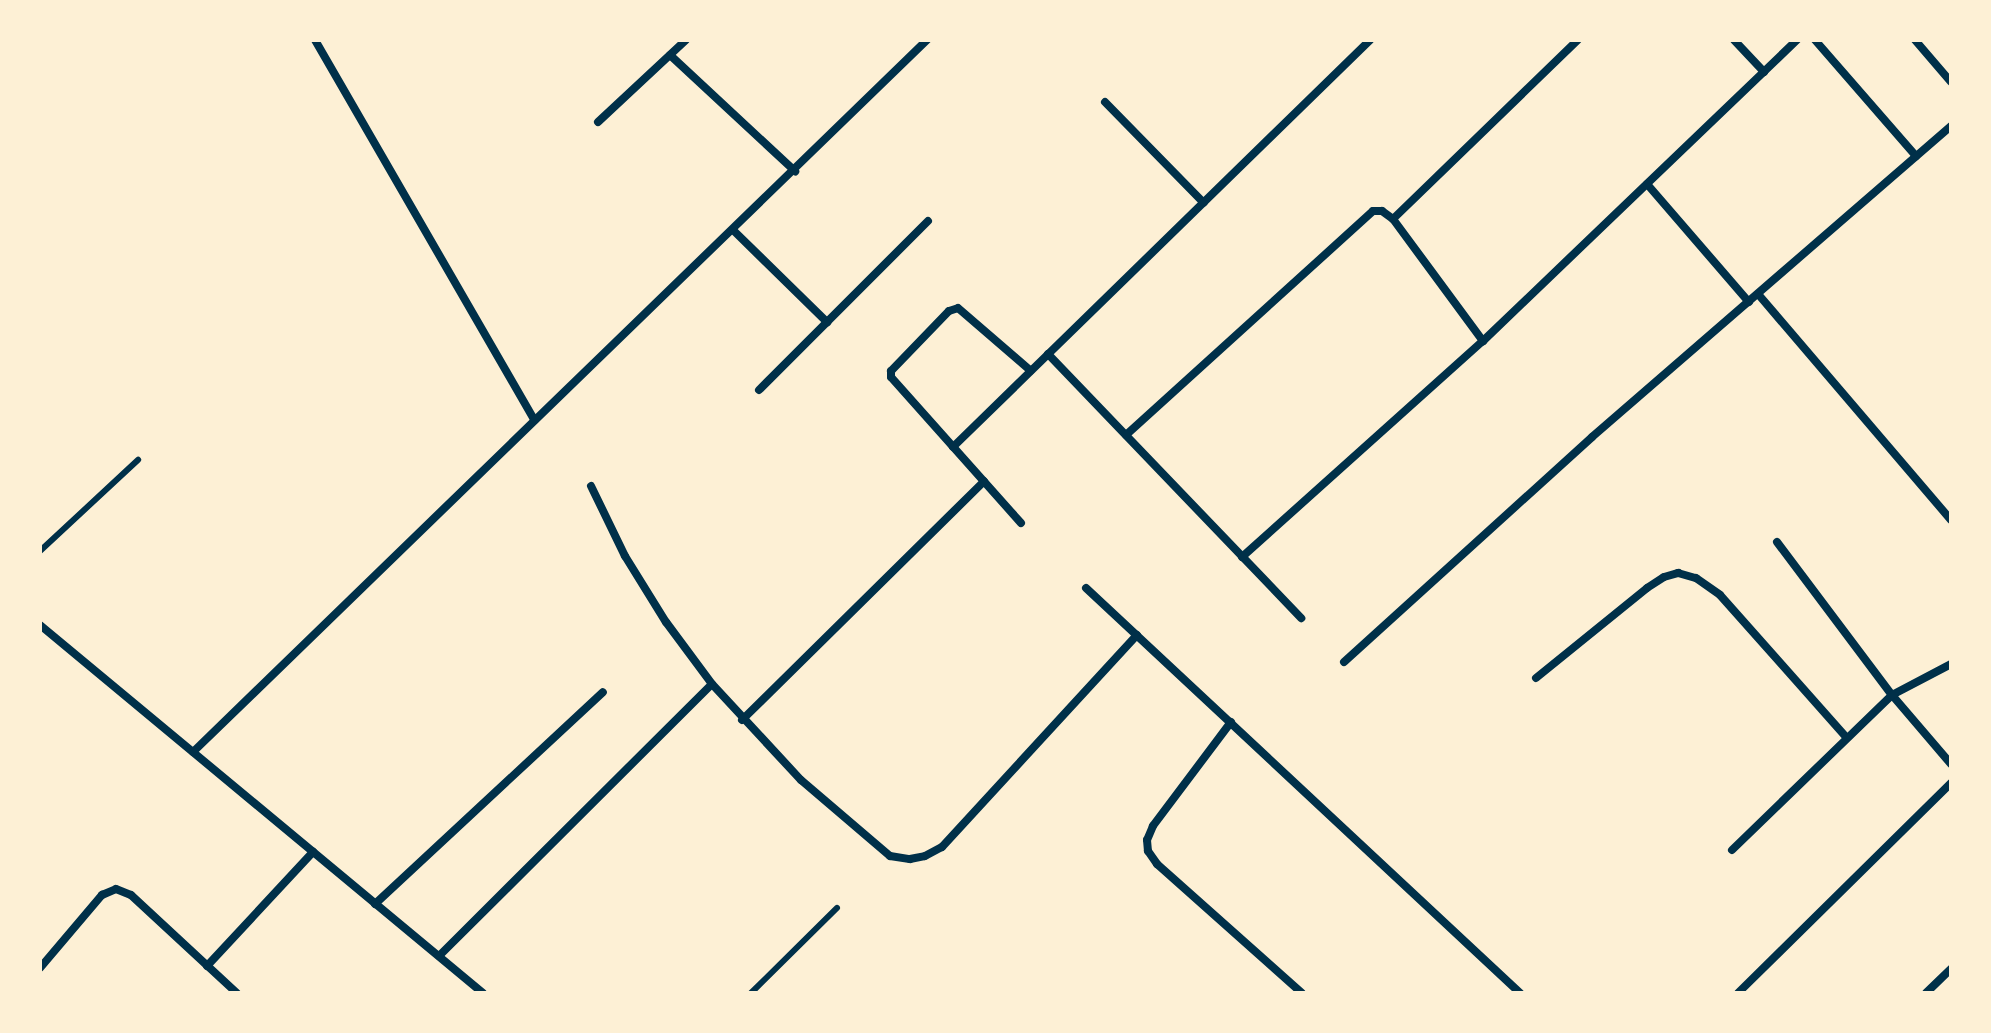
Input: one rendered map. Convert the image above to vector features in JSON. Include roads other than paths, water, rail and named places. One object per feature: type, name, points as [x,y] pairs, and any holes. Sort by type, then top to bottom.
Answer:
[{"type":"street","points":[[315,40],[534,420]]},
{"type":"street","points":[[598,122],[686,40]]},
{"type":"street","points":[[193,752],[927,40]]},
{"type":"street","points":[[953,447],[1370,40]]},
{"type":"street","points":[[1393,219],[1578,40]]},
{"type":"street","points":[[1734,40],[1764,72]]},
{"type":"street","points":[[1242,557],[1483,341],[1797,40]]},
{"type":"street","points":[[1815,40],[1916,156]]},
{"type":"street","points":[[1915,40],[1951,82]]},
{"type":"street","points":[[670,55],[795,171]]},
{"type":"street","points":[[1105,102],[1204,203]]},
{"type":"street","points":[[1344,662],[1592,437],[1951,126]]},
{"type":"street","points":[[1647,184],[1749,302]]},
{"type":"street","points":[[1126,435],[1373,211],[1382,211],[1393,219],[1483,341]]},
{"type":"street","points":[[759,390],[928,221]]},
{"type":"street","points":[[733,230],[827,322]]},
{"type":"street","points":[[1758,294],[1951,520]]},
{"type":"street","points":[[1021,523],[891,377],[891,371],[949,311],[963,309],[1031,371]]},
{"type":"street","points":[[1048,354],[1301,618]]},
{"type":"street","points":[[742,720],[984,481]]},
{"type":"street","points":[[591,486],[625,556],[658,609],[712,684],[742,720],[867,839],[890,856],[910,859],[925,856],[942,847],[1137,635]]},
{"type":"street","points":[[1777,542],[1892,695],[1951,764]]},
{"type":"street","points":[[1536,678],[1647,588],[1664,577],[1678,573],[1696,578],[1720,595],[1846,737]]},
{"type":"street","points":[[1086,588],[1520,993]]},
{"type":"street","points":[[40,625],[483,993]]},
{"type":"street","points":[[1732,850],[1892,695],[1951,664]]},
{"type":"street","points":[[439,956],[712,684]]},
{"type":"street","points":[[375,904],[603,692]]},
{"type":"street","points":[[1231,722],[1153,826],[1147,840],[1148,851],[1157,864],[1302,993]]},
{"type":"street","points":[[1738,993],[1951,783]]},
{"type":"street","points":[[207,966],[313,852]]},
{"type":"street","points":[[40,968],[102,895],[116,889],[131,895],[237,993]]},
{"type":"street","points":[[1926,993],[1951,969]]},
{"type":"lane","points":[[40,551],[138,460]]},
{"type":"lane","points":[[751,993],[837,908]]}]
